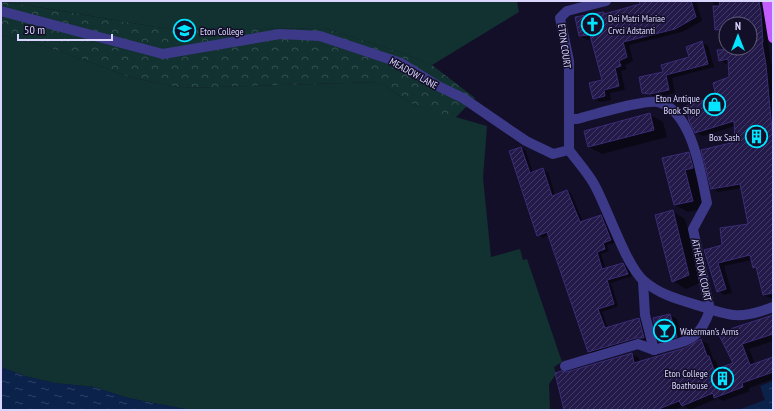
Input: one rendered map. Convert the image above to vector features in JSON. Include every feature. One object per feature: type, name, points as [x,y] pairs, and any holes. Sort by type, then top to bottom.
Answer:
[{"type":"main road","points":[[770,4],[773,38]]},
{"type":"street","name":"ETON COURT","points":[[569,150],[569,61],[560,18],[567,11],[606,1]]},
{"type":"street","name":"MEADOW LANE","points":[[1,11],[163,54],[280,34],[320,36],[401,63],[438,86],[463,98],[526,141],[553,154],[569,150]]},
{"type":"street","name":"ATHERTON COURT","points":[[569,119],[577,119],[635,104],[658,102],[677,113],[685,126],[697,155],[707,203],[693,229],[710,310]]},
{"type":"street","points":[[569,150],[593,183],[632,263],[643,281],[663,294],[710,310],[745,316],[773,306]]},
{"type":"street","points":[[643,281],[645,315],[654,350]]},
{"type":"street","points":[[565,366],[638,344],[654,350],[695,337],[704,327],[710,310]]},
{"type":"green space","points":[[1,1],[174,30],[324,28],[405,54],[432,65],[475,98],[455,118],[414,105],[379,82],[181,88],[130,77],[51,48],[1,35]]},
{"type":"green space","name":"Eton College","points":[[2,1],[517,1],[519,12],[432,65],[405,54],[324,28],[174,30]]},
{"type":"green space","points":[[1,35],[51,48],[130,77],[181,88],[379,82],[414,105],[487,126],[483,178],[491,257],[520,249],[523,260],[527,259],[562,362],[554,367],[556,374],[549,384],[550,410],[190,410],[128,398],[94,387],[55,383],[25,376],[1,367]]},
{"type":"water","points":[[1,367],[25,376],[55,383],[94,387],[128,398],[190,410],[1,410]]},
{"type":"water","points":[[773,381],[773,410],[699,410]]},
{"type":"pier","points":[[760,386],[765,400],[738,410],[699,410]]},
{"type":"building","points":[[639,1],[691,1],[696,17],[675,29],[623,42],[627,57],[619,61],[621,66],[615,68],[619,86],[604,90],[605,96],[593,99],[589,83],[602,80],[590,35],[579,36],[575,17],[604,12],[604,14],[640,4]]},
{"type":"building","points":[[719,1],[759,1],[761,13],[762,42],[766,65],[773,141],[773,293],[763,295],[756,267],[753,268],[750,255],[718,263],[726,289],[717,292],[704,250],[722,245],[720,228],[748,224],[740,184],[711,189],[701,150],[735,142],[734,121],[695,133],[689,121],[686,106],[716,96],[713,83],[729,77],[728,59],[719,61],[718,56],[758,56],[758,16],[718,16],[718,30],[715,30],[713,6],[720,6]]},
{"type":"building","points":[[702,41],[708,64],[666,75],[669,90],[650,94],[642,93],[639,77],[663,72],[661,65],[689,57],[686,47]]},
{"type":"building","points":[[650,113],[654,130],[588,147],[584,131]]},
{"type":"building","points":[[521,147],[530,173],[543,168],[552,196],[567,190],[580,222],[601,215],[611,240],[603,243],[605,249],[597,252],[602,269],[623,263],[628,274],[607,280],[614,304],[598,309],[605,328],[639,318],[644,338],[636,338],[588,352],[547,232],[537,236],[509,151]]},
{"type":"building","points":[[689,152],[693,168],[685,170],[693,201],[674,205],[662,158]]},
{"type":"building","points":[[673,210],[689,275],[672,282],[655,215]]},
{"type":"building","name":"Waterman's Arms","points":[[670,314],[677,337],[659,342],[653,318]]},
{"type":"building","points":[[773,315],[773,334],[742,344],[750,365],[773,357],[773,372],[742,383],[743,387],[714,398],[713,393],[682,406],[679,401],[656,410],[564,410],[555,373],[561,371],[567,372],[632,353],[634,363],[685,348],[701,339],[714,370],[733,363],[719,335],[733,328]]},
{"type":"place","name":"Dei Matri Mariae Crvci Adstanti","points":[[592,24]]},
{"type":"place","name":"Eton College","points":[[185,31]]},
{"type":"place","name":"Eton Antique Book Shop","points":[[715,104]]},
{"type":"place","name":"Box Sash","points":[[756,137]]},
{"type":"place","name":"Waterman's Arms","points":[[665,331]]},
{"type":"place","name":"Eton College Boathouse","points":[[723,379]]}]
